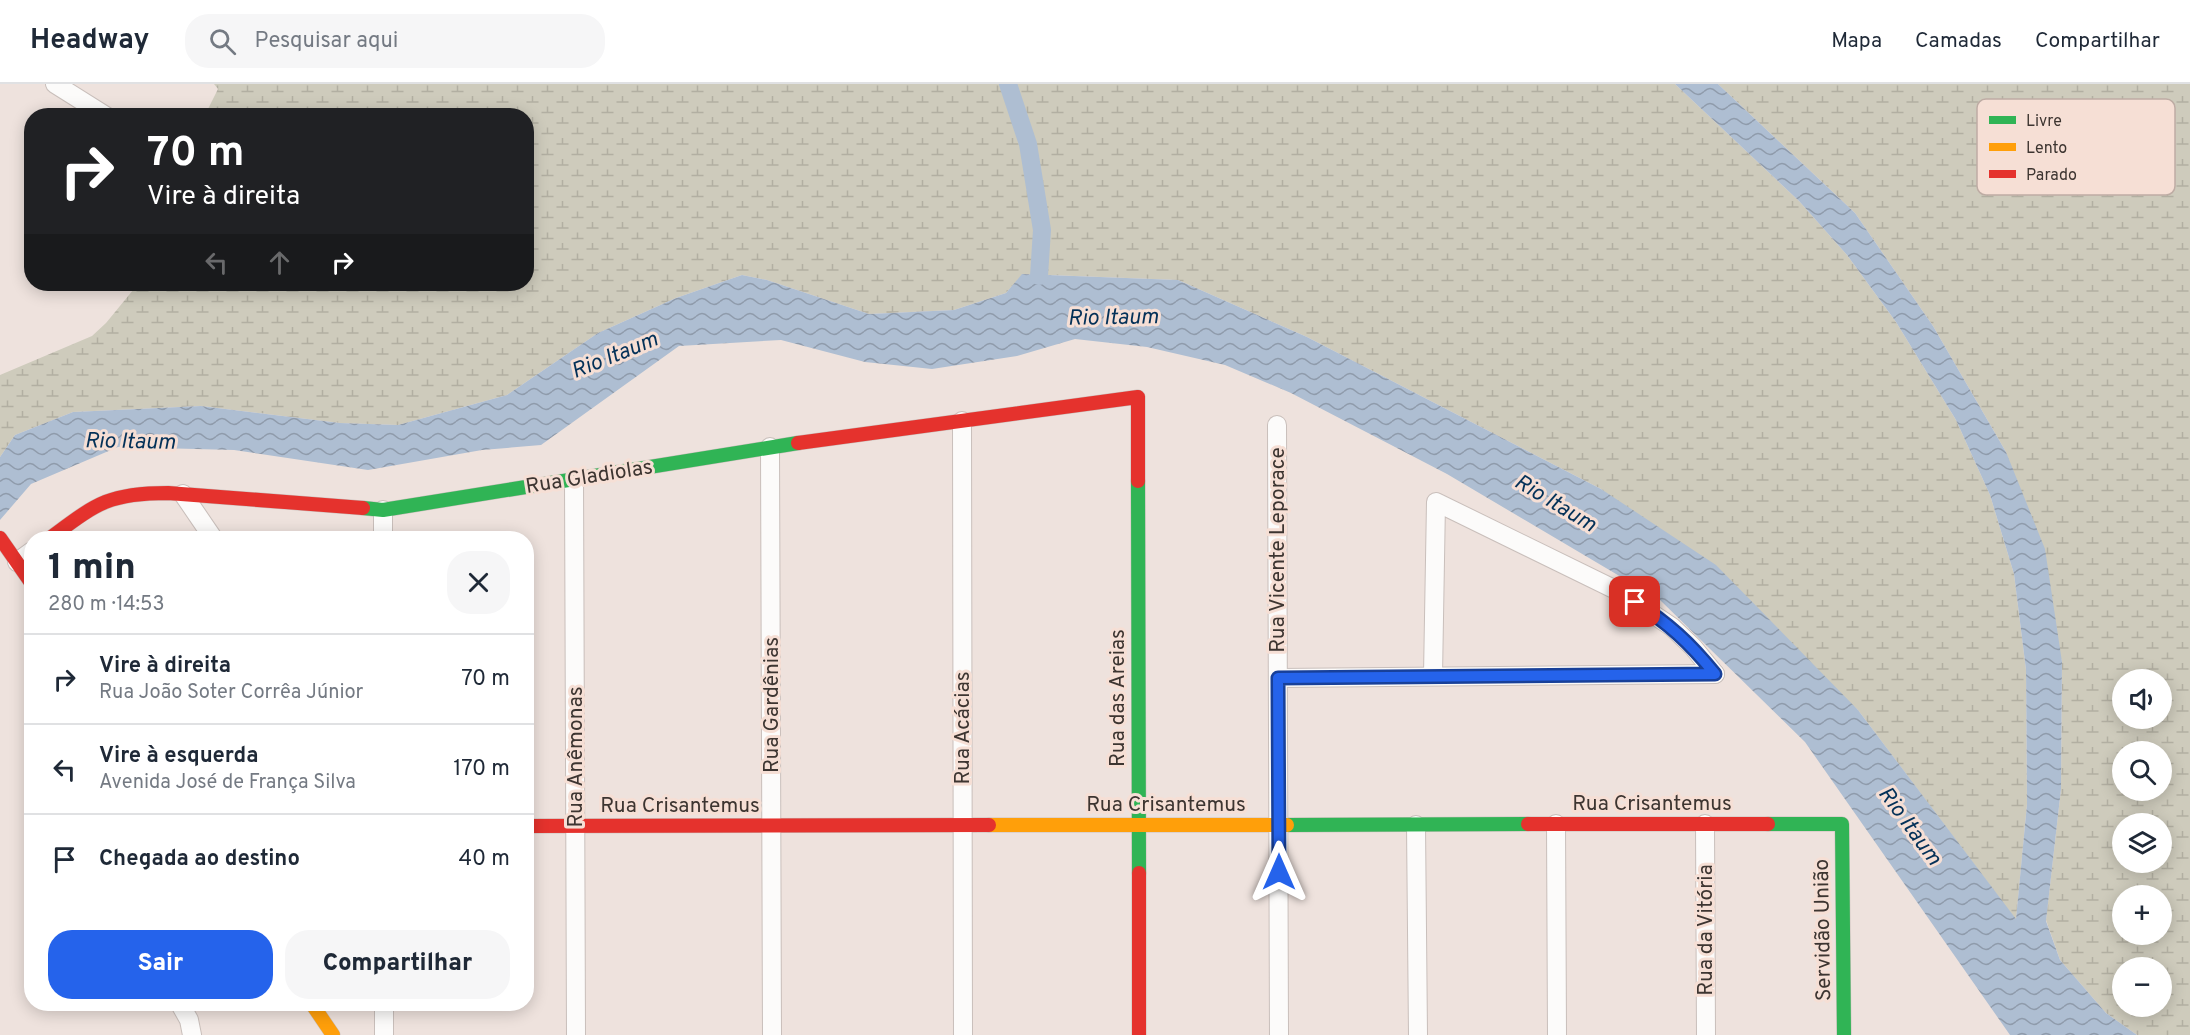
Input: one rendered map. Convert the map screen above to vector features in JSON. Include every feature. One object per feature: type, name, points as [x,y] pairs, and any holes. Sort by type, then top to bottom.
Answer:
[{"type":"street","points":[[55,84],[93,108]]},
{"type":"street","name":"Rua Gladiolas","points":[[60,531],[100,504],[115,497],[134,493],[183,494],[383,510],[770,447],[1138,397]]},
{"type":"street","name":"Rua das Areias","points":[[1138,397],[1139,1035]]},
{"type":"street","name":"Rua Acácias","points":[[962,421],[963,1035]]},
{"type":"street","name":"Rua Vicente Leporace","points":[[1277,425],[1279,1035]]},
{"type":"street","name":"Rua Gardênias","points":[[770,447],[772,1035]]},
{"type":"street","name":"Rua Anêmonas","points":[[574,479],[576,1035]]},
{"type":"street","points":[[183,494],[208,531]]},
{"type":"street","points":[[1278,678],[1715,674],[1694,647],[1672,627],[1620,592],[1436,502],[1433,676]]},
{"type":"street","points":[[383,510],[383,531]]},
{"type":"street","points":[[3,542],[24,557]]},
{"type":"street","points":[[1556,824],[1557,1035]]},
{"type":"street","name":"Rua da Vitória","points":[[1705,824],[1706,1035]]},
{"type":"street","name":"Rua Crisantemus","points":[[534,826],[1842,824]]},
{"type":"street","name":"Servidão União","points":[[1842,824],[1844,1035]]},
{"type":"street","points":[[1416,825],[1418,1035]]},
{"type":"street","points":[[184,1011],[189,1020],[192,1035]]},
{"type":"street","points":[[317,1011],[333,1035]]},
{"type":"street","points":[[384,1011],[384,1035]]},
{"type":"green space","points":[[214,84],[1675,84],[1799,201],[1847,255],[1896,322],[1956,420],[1990,495],[2014,574],[2026,670],[2027,804],[2016,920],[1858,710],[1601,489],[1307,337],[1178,280],[1023,274],[1006,293],[954,310],[869,314],[767,280],[742,275],[676,298],[598,333],[507,395],[398,425],[340,423],[201,406],[73,412],[15,435],[0,457],[0,375],[92,336],[132,291],[534,291],[534,108],[208,108],[218,89]]},
{"type":"green space","points":[[1718,84],[2190,84],[2190,1035],[2137,1035],[2106,1013],[2060,960],[2046,920],[2061,789],[2062,662],[2006,452],[1933,326],[1855,213]]},
{"type":"water","name":"Rio Itaum","points":[[1675,84],[1718,84],[1855,213],[1933,326],[2006,452],[2045,549],[2062,662],[2061,789],[2046,921],[2060,960],[2106,1013],[2137,1035],[2010,1035],[1805,742],[1660,600],[1447,474],[1291,393],[1225,365],[1147,347],[1075,339],[1017,356],[932,369],[865,362],[781,340],[679,346],[541,445],[482,450],[368,470],[234,450],[118,447],[31,484],[0,520],[0,457],[15,435],[73,412],[201,406],[340,423],[398,425],[507,395],[598,333],[676,298],[742,275],[767,280],[869,314],[954,310],[1006,293],[1022,274],[1178,280],[1307,337],[1601,489],[1716,565],[1858,710],[2016,919],[2027,804],[2026,670],[2014,574],[1990,495],[1956,420],[1896,322],[1847,255],[1799,201]]},
{"type":"waterway","points":[[1008,84],[1028,144],[1042,230],[1039,276]]},
{"type":"traffic: fast","points":[[363,508],[383,510],[798,443]]},
{"type":"traffic: fast","points":[[1138,481],[1139,873]]},
{"type":"traffic: fast","points":[[1287,825],[1528,824]]},
{"type":"traffic: fast","points":[[1768,824],[1842,824],[1844,1035]]},
{"type":"traffic: slow","points":[[989,825],[1287,825]]},
{"type":"traffic: slow","points":[[317,1011],[333,1035]]},
{"type":"traffic: jam","points":[[798,443],[1138,397],[1138,481]]},
{"type":"traffic: jam","points":[[60,531],[92,509],[116,498],[131,495],[168,493],[363,508]]},
{"type":"traffic: jam","points":[[0,538],[24,572]]},
{"type":"traffic: jam","points":[[1528,824],[1768,824]]},
{"type":"traffic: jam","points":[[534,826],[989,825]]},
{"type":"traffic: jam","points":[[1139,873],[1139,1035]]},
{"type":"route","points":[[1279,872],[1278,678],[1715,674],[1694,647],[1672,627],[1635,602]]}]
